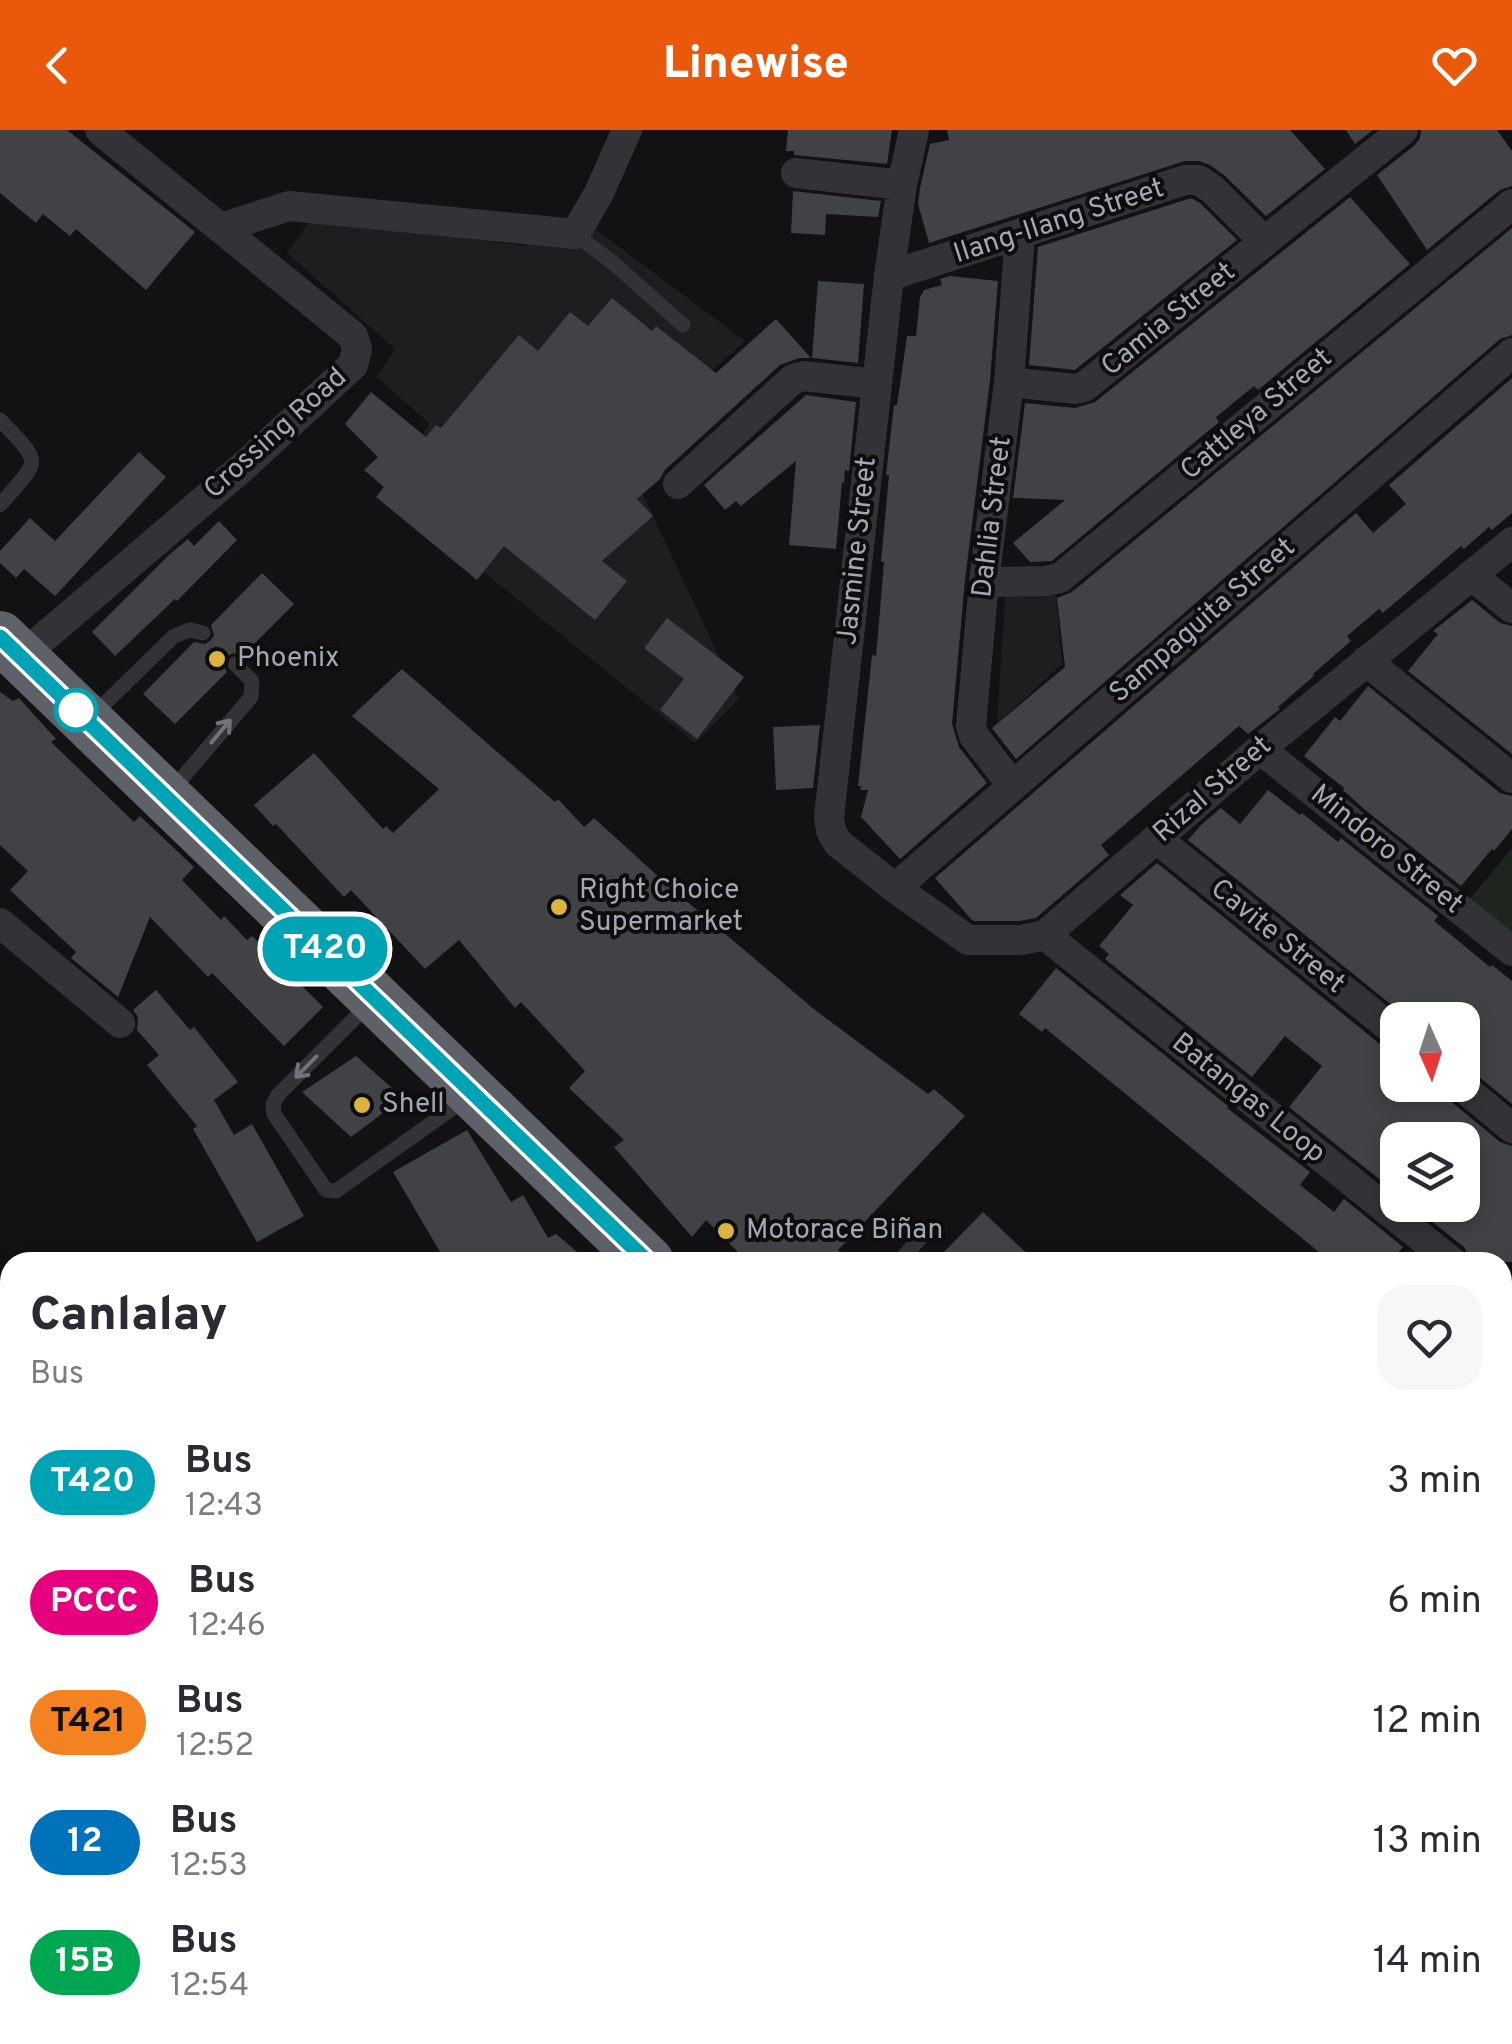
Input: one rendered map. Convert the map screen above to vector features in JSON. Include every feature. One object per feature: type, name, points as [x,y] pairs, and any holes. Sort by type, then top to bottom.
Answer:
[{"type":"highway","points":[[10,647],[638,1252]]},
{"type":"street","name":"Crossing Road","points":[[10,647],[245,465],[353,364],[357,349],[353,336],[100,130]]},
{"type":"street","points":[[221,228],[288,206],[575,234],[598,196],[627,130]]},
{"type":"street","name":"Jasmine Street","points":[[895,888],[838,843],[829,817],[889,276],[914,130]]},
{"type":"street","name":"Camia Street","points":[[1009,382],[1084,387],[1403,130]]},
{"type":"street","points":[[796,173],[902,186]]},
{"type":"street","name":"Ilang-Ilang Street","points":[[889,276],[1185,180],[1199,180],[1212,188],[1265,242]]},
{"type":"street","name":"Cattleya Street","points":[[984,582],[1060,578],[1512,204]]},
{"type":"street","name":"Dahlia Street","points":[[1013,786],[974,736],[972,726],[984,582],[1009,382],[1020,235]]},
{"type":"street","name":"Sampaguita Street","points":[[895,888],[1512,353]]},
{"type":"street","points":[[678,484],[793,379],[804,376],[877,384]]},
{"type":"street","name":"Rizal Street","points":[[1044,934],[1260,748],[1512,542]]},
{"type":"street","points":[[1471,575],[1512,608]]},
{"type":"street","points":[[1366,661],[1512,778]]},
{"type":"street","name":"Mindoro Street","points":[[1260,748],[1512,951]]},
{"type":"street","name":"Cavite Street","points":[[1158,839],[1380,1019]]},
{"type":"street","points":[[895,888],[968,940],[1021,940],[1044,934]]},
{"type":"street","points":[[0,924],[120,1023]]},
{"type":"street","name":"Batangas Loop","points":[[1044,934],[1440,1252]]},
{"type":"street","points":[[1480,1102],[1512,1128]]},
{"type":"lane","points":[[575,234],[683,325]]},
{"type":"lane","points":[[0,420],[33,458],[32,467],[0,504]]},
{"type":"lane","points":[[87,721],[174,636],[190,630],[202,634]]},
{"type":"lane","points":[[166,797],[251,697],[252,681],[234,664]]},
{"type":"lane","points":[[375,998],[273,1104],[274,1114],[326,1190],[336,1191],[474,1092]]},
{"type":"lane","points":[[908,1252],[929,1228]]},
{"type":"shaded area","points":[[313,216],[523,246],[590,225],[745,341],[622,450],[739,699],[695,743],[381,489],[430,424],[377,377],[395,349],[287,253]]},
{"type":"shaded area","points":[[1056,595],[1062,664],[997,724],[1005,597]]},
{"type":"shaded area","points":[[1512,848],[1512,935],[1469,900]]},
{"type":"building","points":[[0,130],[67,130],[195,232],[146,290],[76,229],[70,236],[43,214],[36,223],[0,193]]},
{"type":"building","points":[[788,130],[892,130],[887,164],[794,155],[794,151],[786,151]]},
{"type":"building","points":[[947,130],[1290,130],[1325,169],[1266,216],[1210,165],[1185,161],[929,243],[918,204],[920,188],[930,144],[949,140]]},
{"type":"building","points":[[1346,130],[1373,130],[1355,144]]},
{"type":"building","points":[[1421,130],[1497,130],[1512,151],[1512,186],[1500,190],[1427,250],[1377,175],[1415,145]]},
{"type":"building","points":[[793,191],[881,201],[878,217],[826,214],[825,235],[791,233]]},
{"type":"building","points":[[1350,197],[1410,264],[1258,390],[1254,386],[1216,417],[1219,422],[1052,561],[1030,562],[1013,543],[1065,500],[1013,498],[1025,403],[1075,408],[1095,402]]},
{"type":"building","points":[[1188,199],[1200,203],[1237,240],[1075,370],[1029,365],[1038,247]]},
{"type":"building","points":[[1512,228],[1512,335],[1500,339],[1016,759],[992,728],[1065,667],[1057,598],[1072,592]]},
{"type":"building","points":[[950,276],[998,281],[952,724],[959,747],[987,783],[900,859],[861,817],[868,790],[858,786],[872,655],[876,656],[894,405],[907,336],[916,336],[920,297],[924,290],[942,285],[940,279]]},
{"type":"building","points":[[818,281],[864,284],[858,363],[812,358]]},
{"type":"building","points":[[612,298],[652,331],[656,326],[716,373],[776,319],[811,358],[780,365],[637,499],[653,516],[602,561],[627,581],[595,620],[504,546],[477,580],[376,497],[384,487],[364,470],[378,457],[345,424],[371,392],[426,437],[436,425],[441,428],[519,335],[538,351],[570,312],[588,326]]},
{"type":"building","points":[[1512,378],[1512,513],[1464,549],[1461,546],[1383,613],[1379,609],[1347,636],[1351,641],[1280,709],[1248,734],[1239,726],[1101,845],[1109,855],[1036,918],[971,919],[935,878],[1356,513],[1373,533],[1406,504],[1389,485]]},
{"type":"building","points":[[806,395],[856,402],[849,471],[845,470],[842,482],[836,549],[789,545],[796,461],[741,506],[736,501],[725,510],[704,485]]},
{"type":"building","points":[[139,452],[166,477],[55,596],[24,569],[16,578],[0,563],[0,551],[30,518],[55,541]]},
{"type":"building","points":[[219,521],[237,540],[115,656],[92,632],[169,555],[188,539],[194,546]]},
{"type":"building","points":[[262,573],[294,604],[242,656],[233,653],[226,657],[227,672],[175,724],[143,694],[194,642],[210,641],[214,635],[211,625]]},
{"type":"building","points":[[1472,600],[1500,623],[1512,626],[1512,754],[1408,671],[1438,634],[1433,631]]},
{"type":"building","points":[[667,618],[744,677],[697,739],[660,710],[684,679],[644,648]]},
{"type":"building","points":[[402,669],[555,802],[558,799],[584,827],[594,818],[815,1010],[928,1094],[934,1089],[965,1116],[840,1252],[738,1252],[706,1220],[692,1237],[614,1147],[624,1140],[569,1088],[585,1071],[521,1002],[515,1008],[459,940],[425,969],[351,890],[344,897],[254,805],[314,753],[383,829],[386,826],[393,833],[439,789],[352,716]]},
{"type":"building","points":[[1368,686],[1500,793],[1512,796],[1512,829],[1461,886],[1304,756],[1335,717],[1340,721]]},
{"type":"building","points":[[0,692],[13,701],[19,698],[56,739],[51,742],[134,822],[140,816],[194,867],[182,880],[221,920],[224,916],[247,940],[252,936],[323,1007],[284,1046],[150,917],[118,997],[71,958],[76,952],[10,890],[28,871],[0,845]]},
{"type":"building","points":[[820,725],[813,788],[776,790],[773,727]]},
{"type":"building","points":[[1268,790],[1338,842],[1341,838],[1438,916],[1434,921],[1512,981],[1512,1104],[1480,1078],[1480,1002],[1388,1002],[1188,840],[1221,808],[1240,824]]},
{"type":"building","points":[[1157,863],[1380,1044],[1380,1102],[1452,1102],[1476,1122],[1380,1122],[1380,1180],[1289,1107],[1322,1066],[1285,1036],[1252,1077],[1105,959],[1109,954],[1099,946],[1133,905],[1120,895]]},
{"type":"building","points":[[1056,968],[1310,1172],[1300,1185],[1334,1212],[1344,1199],[1403,1247],[1399,1252],[1319,1252],[1045,1028],[1042,1032],[1019,1014]]},
{"type":"building","points":[[156,990],[190,1030],[194,1027],[238,1082],[214,1100],[234,1135],[252,1124],[304,1216],[257,1242],[193,1129],[197,1126],[147,1065],[159,1055],[137,1030],[138,1017],[133,1010]]},
{"type":"building","points":[[356,1056],[403,1098],[351,1137],[302,1092]]},
{"type":"building","points":[[1480,1125],[1500,1142],[1512,1146],[1512,1252],[1467,1252],[1432,1222],[1480,1222]]},
{"type":"building","points":[[467,1130],[511,1202],[523,1195],[548,1238],[556,1234],[577,1252],[440,1252],[393,1172]]},
{"type":"building","points":[[983,1212],[1025,1252],[944,1252]]},
{"type":"bus line","name":"T420","points":[[0,637],[638,1252]]},
{"type":"place","name":"Phoenix","points":[[217,659]]},
{"type":"place","name":"Right Choice Supermarket","points":[[559,907]]},
{"type":"place","name":"Shell","points":[[362,1105]]},
{"type":"place","name":"Motorace Biñan","points":[[726,1231]]}]
